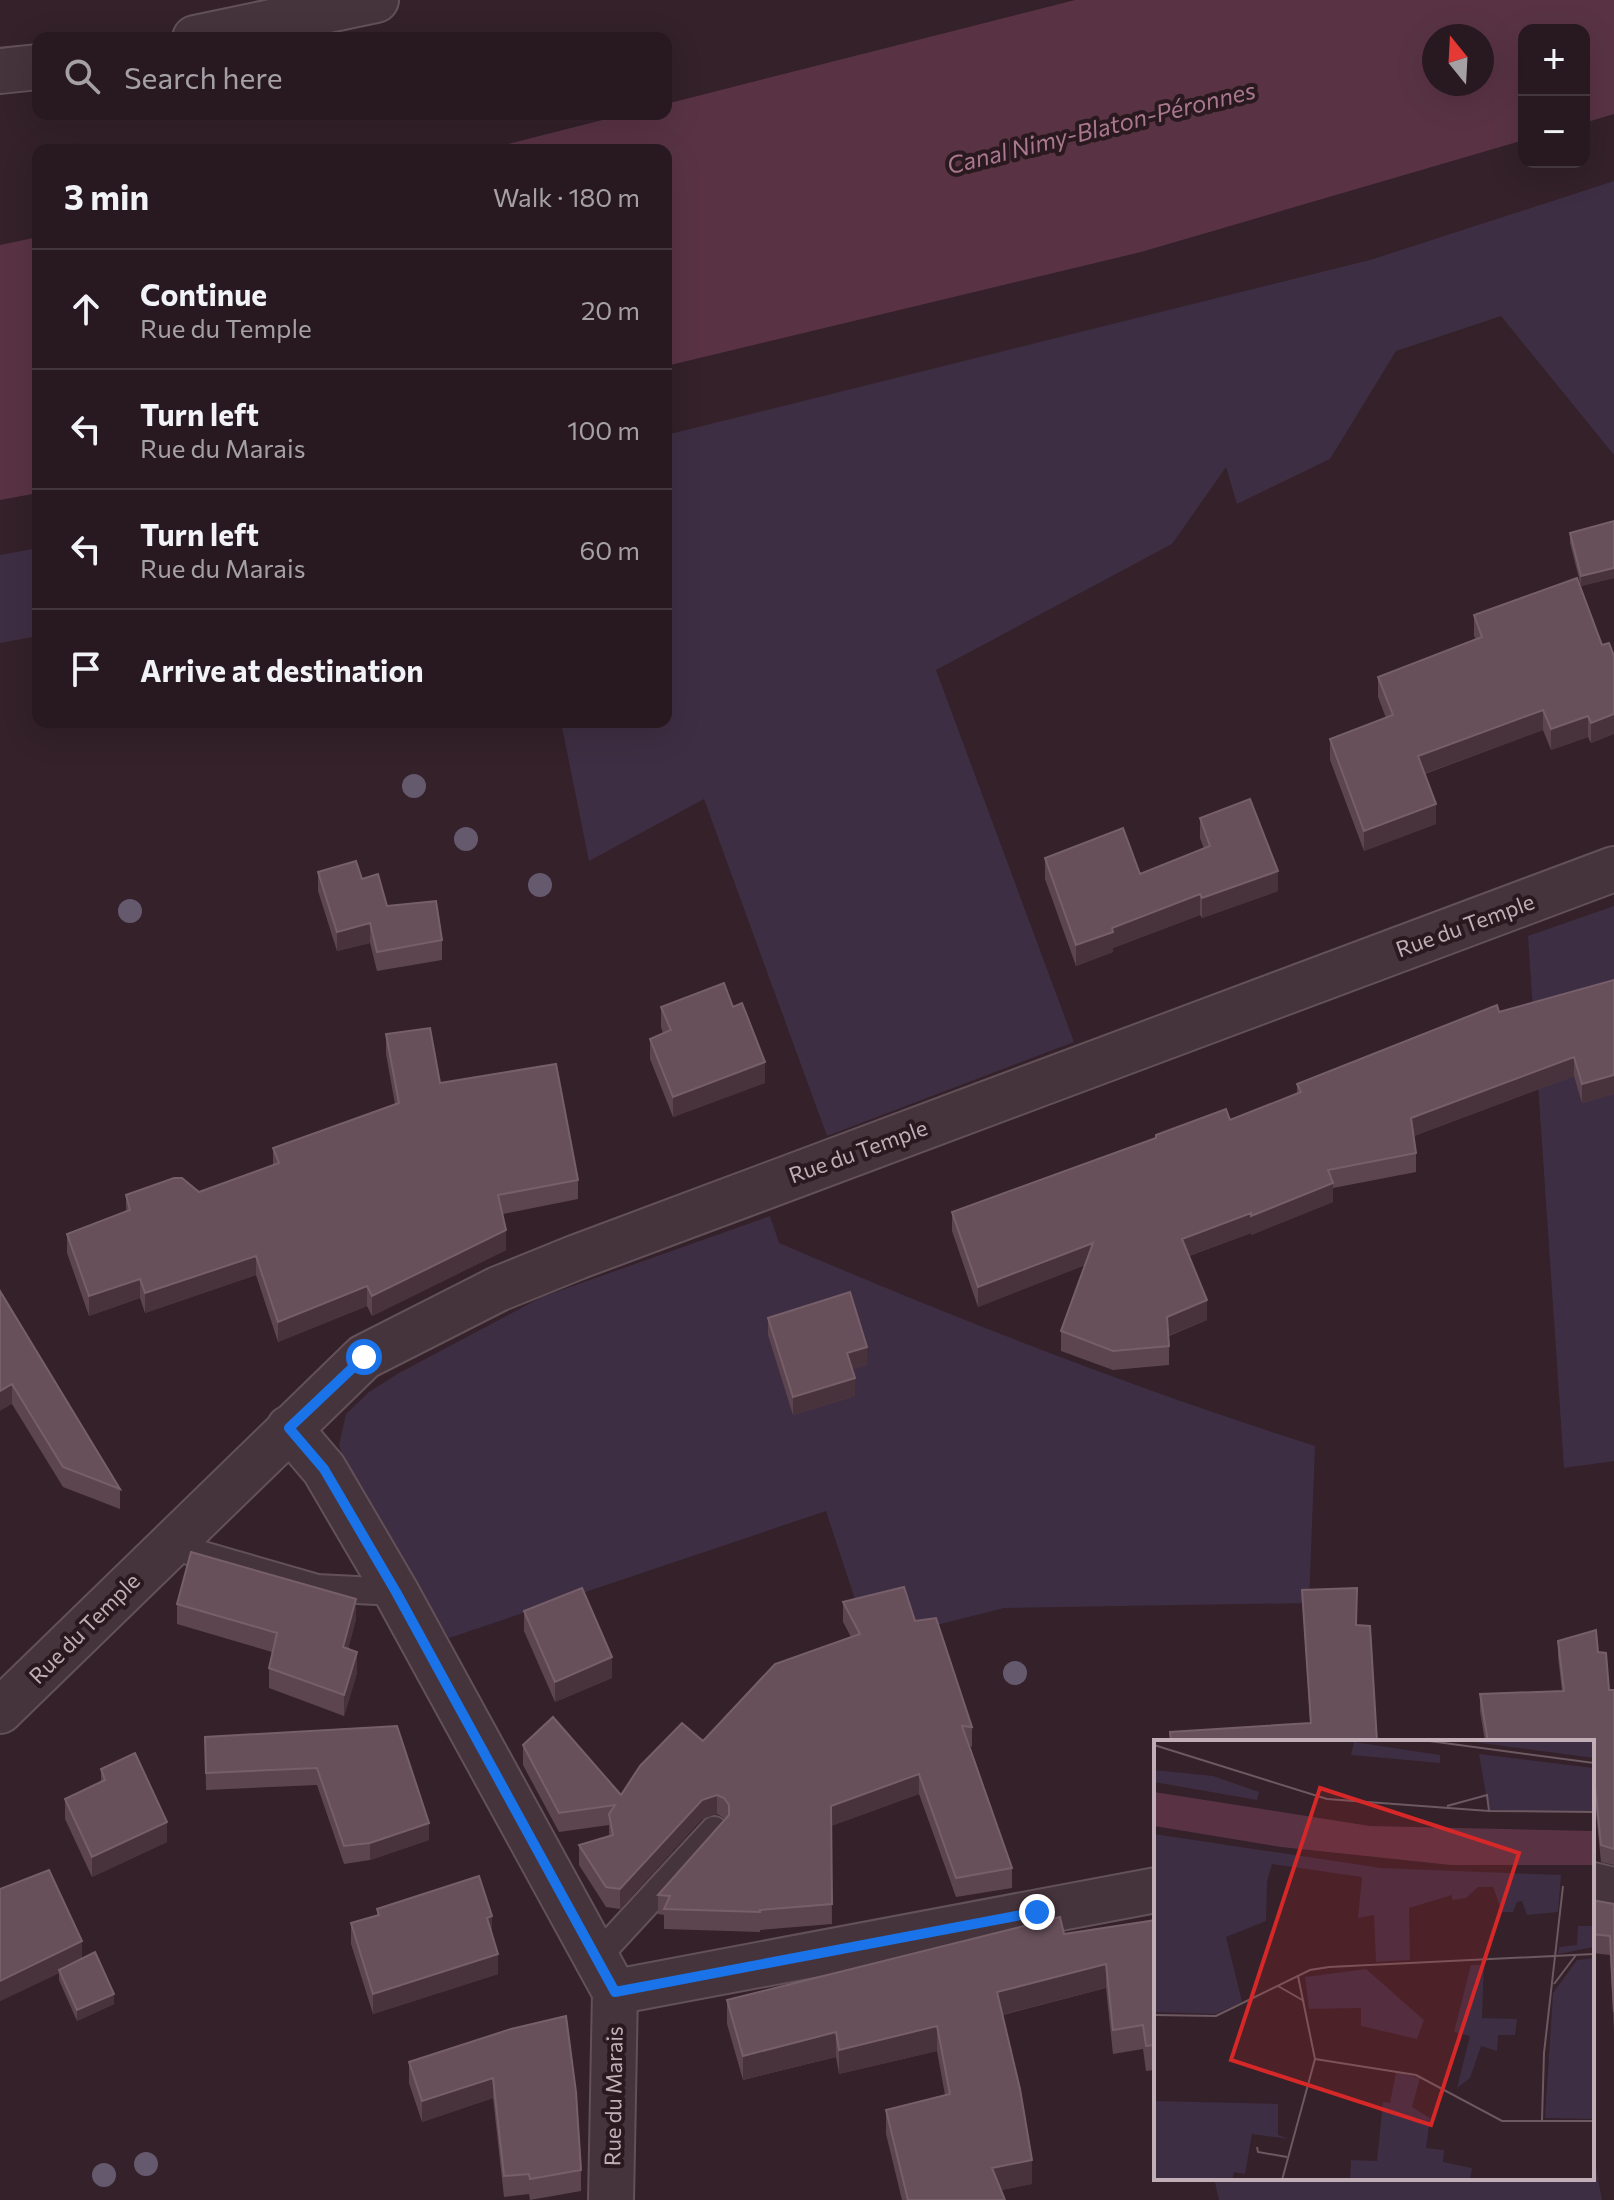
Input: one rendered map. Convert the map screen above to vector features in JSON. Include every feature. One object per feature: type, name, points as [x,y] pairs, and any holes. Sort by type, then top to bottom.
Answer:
[{"type":"street","points":[[224,32],[376,0]]},
{"type":"street","points":[[0,71],[32,68]]},
{"type":"street","name":"Rue du Temple","points":[[0,1711],[364,1357],[498,1289],[605,1246],[1614,869]]},
{"type":"street","name":"Rue du Marais","points":[[289,1428],[324,1469],[396,1592],[606,1975],[611,2200]]},
{"type":"street","points":[[1594,1885],[1614,1890]]},
{"type":"street","points":[[606,1975],[1154,1890]]},
{"type":"lane","points":[[168,1545],[317,1588],[396,1592]]},
{"type":"lane","points":[[606,1975],[714,1830]]},
{"type":"shaded area","points":[[1614,181],[1614,455],[1501,316],[1396,351],[1330,459],[1237,504],[1226,467],[1172,544],[936,670],[1074,1042],[827,1136],[704,799],[589,861],[562,728],[672,728],[672,434],[1370,260]]},
{"type":"shaded area","points":[[32,549],[32,637],[0,643],[0,555]]},
{"type":"shaded area","points":[[1614,906],[1614,1461],[1564,1468],[1528,936]]},
{"type":"shaded area","points":[[770,1216],[779,1243],[845,1271],[1112,1376],[1315,1446],[1309,1603],[1004,1608],[869,1642],[826,1511],[449,1638],[346,1465],[339,1445],[346,1414],[369,1392],[399,1373],[542,1297]]},
{"type":"shaded area","points":[[1594,2158],[1602,2200],[1219,2200],[1214,2180],[1594,2180]]},
{"type":"water","name":"Canal Nimy-Blaton-Péronnes","points":[[1075,0],[1614,0],[1614,114],[1590,121],[1590,24],[1518,24],[1518,142],[1141,252],[672,365],[672,144],[508,144],[602,120],[672,120],[672,102]]},
{"type":"water","points":[[32,238],[32,494],[0,500],[0,245]]},
{"type":"building","points":[[1614,521],[1614,568],[1581,576],[1570,533]]},
{"type":"building","points":[[1577,578],[1602,645],[1609,643],[1614,656],[1614,714],[1591,723],[1588,716],[1551,729],[1543,710],[1418,756],[1436,804],[1364,831],[1330,739],[1393,715],[1378,677],[1482,637],[1474,615]]},
{"type":"building","points":[[1250,799],[1278,871],[1202,898],[1200,894],[1076,945],[1045,858],[1123,828],[1140,874],[1210,846],[1200,818]]},
{"type":"building","points":[[356,861],[362,879],[378,874],[387,906],[436,901],[442,940],[377,952],[370,923],[337,932],[318,872]]},
{"type":"building","points":[[1614,980],[1614,1075],[1582,1084],[1574,1057],[1411,1118],[1416,1153],[1328,1170],[1333,1183],[1251,1216],[1251,1213],[1182,1239],[1207,1300],[1167,1317],[1169,1346],[1113,1351],[1061,1331],[1093,1243],[978,1287],[952,1212],[1156,1138],[1156,1135],[1226,1109],[1230,1120],[1301,1092],[1297,1084],[1497,1005],[1499,1012]]},
{"type":"building","points":[[724,983],[733,1007],[742,1003],[765,1062],[673,1097],[650,1039],[671,1030],[661,1007]]},
{"type":"building","points":[[430,1028],[440,1083],[556,1064],[578,1180],[498,1195],[506,1230],[372,1296],[367,1286],[278,1322],[256,1256],[145,1293],[140,1279],[89,1296],[67,1234],[130,1210],[126,1195],[174,1178],[182,1178],[199,1192],[279,1163],[273,1148],[399,1103],[386,1034]]},
{"type":"building","points":[[0,1291],[120,1489],[63,1467],[12,1384],[0,1391]]},
{"type":"building","points":[[850,1292],[867,1347],[847,1353],[855,1378],[793,1397],[768,1318]]},
{"type":"building","points":[[191,1552],[356,1599],[343,1647],[357,1652],[344,1695],[269,1668],[277,1633],[177,1604]]},
{"type":"building","points":[[904,1587],[915,1621],[936,1618],[972,1727],[962,1726],[1012,1868],[956,1878],[919,1774],[831,1806],[832,1904],[760,1912],[664,1909],[670,1896],[658,1895],[729,1815],[729,1805],[717,1795],[702,1800],[620,1889],[606,1887],[579,1845],[613,1835],[609,1814],[615,1805],[559,1813],[523,1745],[553,1717],[621,1795],[640,1766],[682,1723],[703,1741],[775,1664],[860,1634],[843,1602]]},
{"type":"building","points":[[582,1588],[612,1657],[555,1682],[524,1611]]},
{"type":"building","points":[[1357,1588],[1356,1625],[1370,1626],[1377,1740],[1171,1740],[1170,1732],[1311,1723],[1302,1590]]},
{"type":"building","points":[[1596,1630],[1598,1652],[1606,1653],[1609,1690],[1614,1690],[1614,1849],[1601,1845],[1594,1740],[1488,1740],[1480,1694],[1564,1691],[1558,1641]]},
{"type":"building","points":[[397,1726],[429,1823],[370,1843],[344,1846],[317,1768],[206,1773],[205,1737]]},
{"type":"building","points":[[135,1753],[167,1822],[92,1857],[65,1799],[105,1780],[101,1769]]},
{"type":"building","points":[[49,1870],[82,1941],[0,1981],[0,1889]]},
{"type":"building","points":[[479,1876],[492,1916],[487,1918],[498,1954],[373,1994],[351,1923],[379,1915],[377,1909]]},
{"type":"building","points":[[1594,1900],[1614,1904],[1614,2012],[1610,1936],[1594,1934]]},
{"type":"building","points":[[1060,1917],[1064,1934],[1154,1920],[1154,2045],[1146,2046],[1143,2025],[1113,2030],[1106,1964],[997,1992],[1020,2089],[1032,2160],[992,2168],[1005,2200],[908,2200],[886,2110],[950,2094],[937,2026],[839,2050],[836,2032],[743,2056],[727,2000]]},
{"type":"building","points":[[95,1952],[114,1994],[77,2010],[59,1970]]},
{"type":"building","points":[[566,2016],[576,2092],[581,2170],[530,2179],[529,2174],[504,2176],[493,2078],[422,2101],[409,2062],[511,2029]]},
{"type":"route","points":[[364,1357],[289,1428],[324,1469],[396,1592],[615,1992],[1037,1912]]}]
